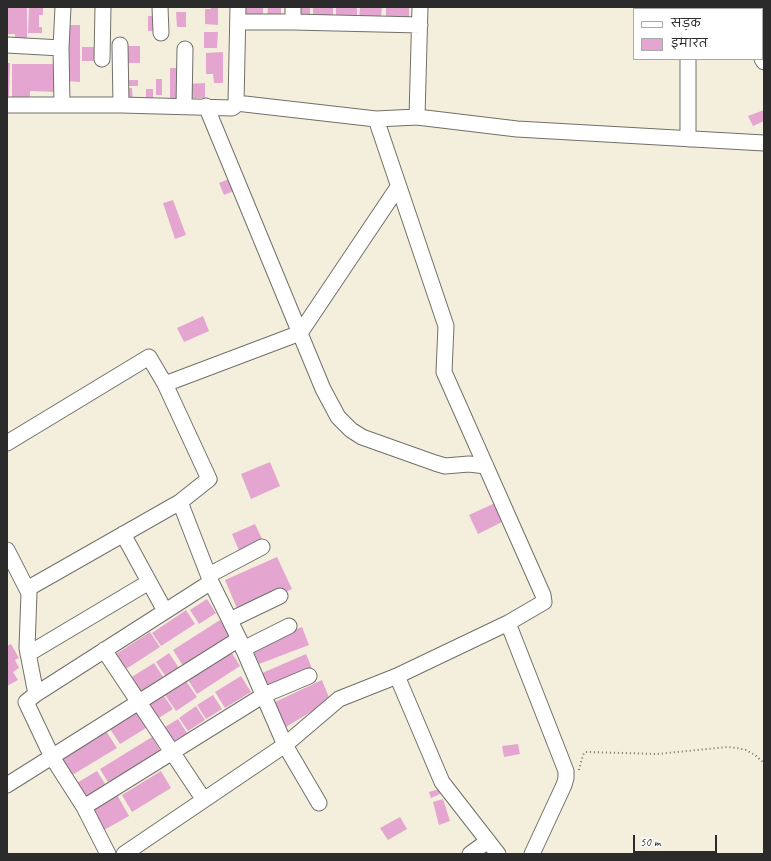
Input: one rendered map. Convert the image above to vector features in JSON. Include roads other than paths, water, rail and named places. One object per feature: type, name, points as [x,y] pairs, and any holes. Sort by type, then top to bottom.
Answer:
[{"type":"street","points":[[62,104],[61,48],[63,7]]},
{"type":"street","points":[[102,59],[103,7]]},
{"type":"street","points":[[160,7],[161,33]]},
{"type":"street","points":[[7,105],[62,104],[206,106],[232,108],[236,103],[238,7]]},
{"type":"street","points":[[418,117],[420,7]]},
{"type":"street","points":[[238,22],[293,14],[420,25]]},
{"type":"street","points":[[7,45],[61,48]]},
{"type":"street","points":[[120,45],[121,105]]},
{"type":"street","points":[[184,106],[185,49]]},
{"type":"street","points":[[688,60],[688,139]]},
{"type":"street","points":[[236,103],[376,119],[418,117],[517,128],[764,143]]},
{"type":"street","points":[[206,106],[323,389],[338,417],[351,430],[362,437],[445,466],[469,464],[486,466]]},
{"type":"street","points":[[124,854],[285,745],[339,699],[397,676],[508,623],[544,602],[444,372],[446,326],[376,119]]},
{"type":"street","points":[[165,384],[300,333],[398,187]]},
{"type":"street","points":[[7,444],[149,357],[165,384],[209,479],[180,502],[27,589]]},
{"type":"street","points":[[180,502],[210,578],[264,695],[285,745],[318,802]]},
{"type":"street","points":[[123,534],[165,611]]},
{"type":"street","points":[[108,854],[84,807],[52,757],[26,704],[28,700],[165,611],[210,578],[262,547]]},
{"type":"street","points":[[7,550],[29,593],[28,654],[36,694]]},
{"type":"street","points":[[28,654],[149,582]]},
{"type":"street","points":[[230,620],[280,596]]},
{"type":"street","points":[[508,623],[566,771],[566,778],[532,854]]},
{"type":"street","points":[[7,785],[139,702],[241,644],[289,626]]},
{"type":"street","points":[[104,650],[204,800]]},
{"type":"street","points":[[84,807],[264,695],[309,676]]},
{"type":"street","points":[[397,676],[442,782],[498,854]]},
{"type":"street","points":[[470,854],[488,841]]}]
